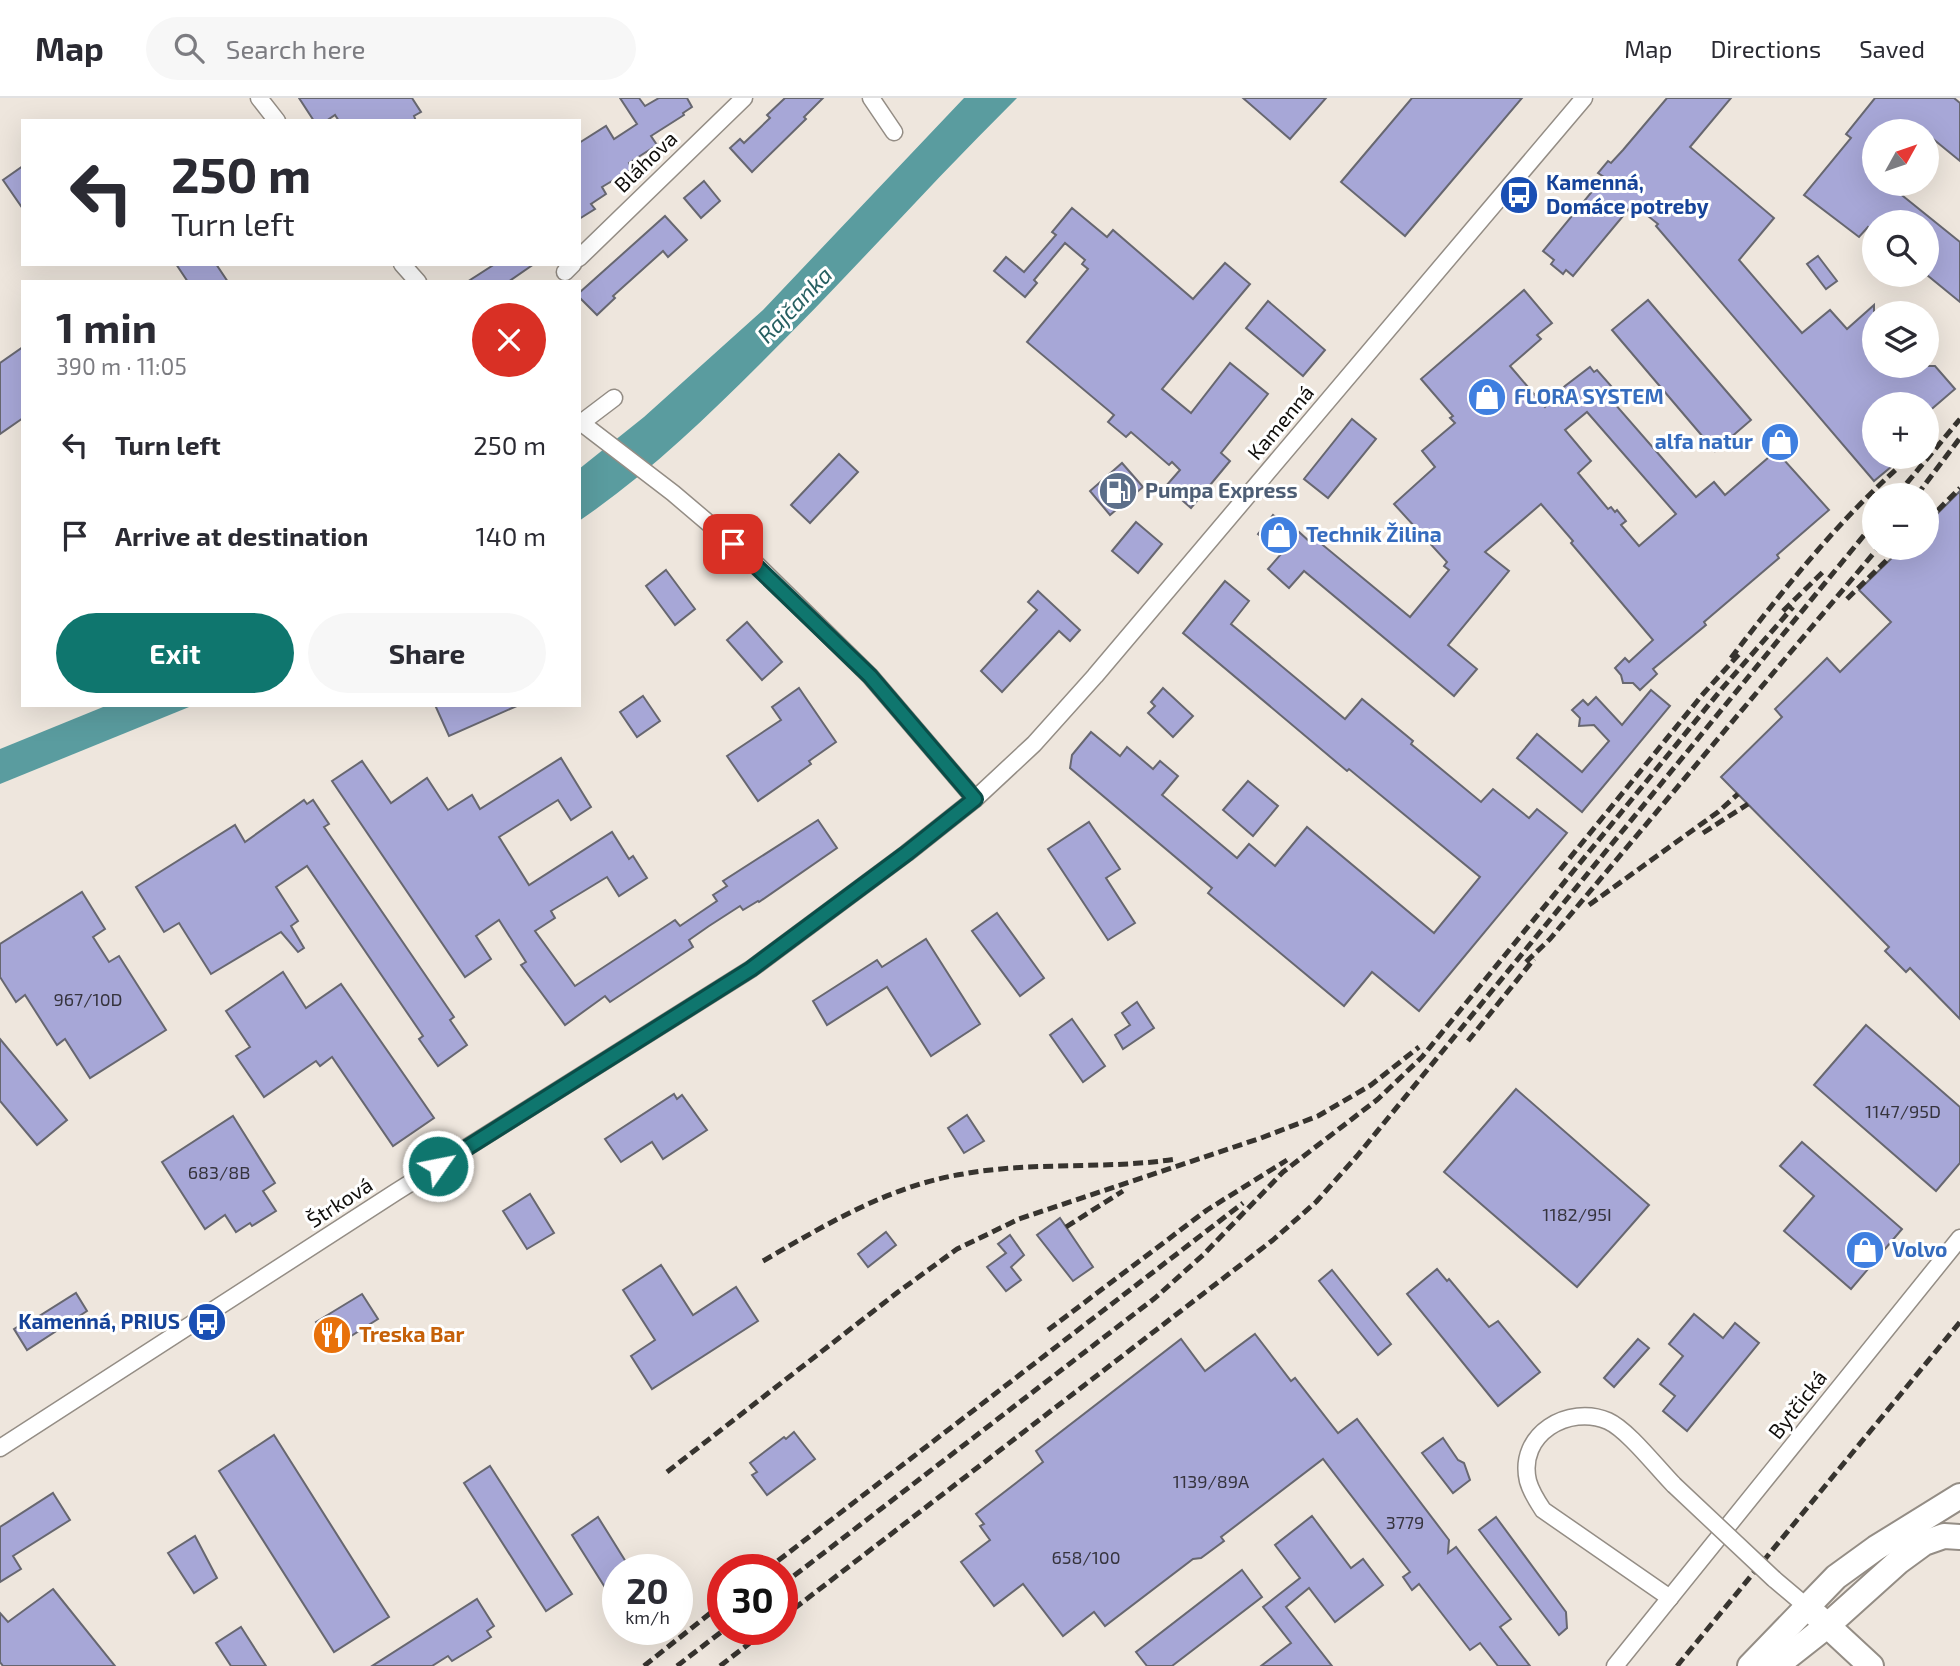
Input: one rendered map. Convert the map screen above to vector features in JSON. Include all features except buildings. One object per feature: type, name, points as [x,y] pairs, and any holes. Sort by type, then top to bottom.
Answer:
[{"type":"main road","points":[[1750,1666],[1836,1577],[1856,1561],[1960,1496]]},
{"type":"main road","points":[[1776,1666],[1828,1625],[1898,1562],[1924,1544],[1944,1536],[1960,1536]]},
{"type":"main road","points":[[1806,1606],[1871,1666]]},
{"type":"street","points":[[259,98],[275,119]]},
{"type":"street","name":"Bláhova","points":[[581,256],[744,98]]},
{"type":"street","points":[[872,98],[894,132]]},
{"type":"street","name":"Kamenná","points":[[975,799],[1034,744],[1095,676],[1584,98]]},
{"type":"street","points":[[404,266],[416,280]]},
{"type":"street","points":[[614,398],[584,425],[753,561],[850,657],[975,799]]},
{"type":"street","name":"Štrková","points":[[0,1448],[385,1199],[751,969],[975,799]]},
{"type":"street","name":"Bytčická","points":[[1615,1666],[1960,1238]]},
{"type":"street","points":[[1670,1598],[1543,1510],[1528,1480],[1527,1460],[1534,1440],[1553,1423],[1573,1416],[1591,1415],[1611,1422],[1674,1485],[1806,1606]]},
{"type":"water","name":"Rajčanka","points":[[964,98],[1017,98],[717,407],[650,467],[581,520],[581,467],[644,417],[763,310]]},
{"type":"water","points":[[103,707],[189,707],[0,784],[0,749]]},
{"type":"railway","points":[[1907,483],[1960,419]]},
{"type":"railway","points":[[1926,483],[1960,438]]},
{"type":"railway","points":[[1731,658],[1816,553],[1861,503],[1897,469]]},
{"type":"railway","points":[[1939,509],[1960,488]]},
{"type":"railway","points":[[798,1606],[1273,1240],[1316,1202],[1357,1156],[1862,538]]},
{"type":"railway","points":[[1526,962],[1550,939],[1868,560]]},
{"type":"railway","points":[[1847,599],[1887,560]]},
{"type":"railway","points":[[1783,611],[1825,570]]},
{"type":"railway","points":[[798,1573],[1155,1298],[1203,1255],[1283,1172],[1378,1099],[1422,1057],[1720,691],[1793,607]]},
{"type":"railway","points":[[1560,870],[1703,694],[1740,653]]},
{"type":"railway","points":[[1589,905],[1718,812],[1738,794]]},
{"type":"railway","points":[[1703,833],[1748,804]]},
{"type":"railway","points":[[1468,1041],[1534,959]]},
{"type":"railway","points":[[667,1472],[957,1249],[1019,1219],[1261,1138],[1318,1116],[1371,1085],[1419,1047]]},
{"type":"railway","points":[[763,1261],[859,1208],[910,1187],[936,1180],[989,1170],[1176,1159]]},
{"type":"railway","points":[[1048,1330],[1207,1210],[1287,1160]]},
{"type":"railway","points":[[1066,1227],[1123,1191]]},
{"type":"railway","points":[[787,1554],[1243,1203]]},
{"type":"railway","points":[[1677,1666],[1960,1322]]},
{"type":"railway","points":[[644,1666],[707,1616]]},
{"type":"railway","points":[[677,1666],[707,1643]]},
{"type":"railway","points":[[720,1666],[747,1645]]},
{"type":"place","name":"Kamenná, Domáce potreby","points":[[1519,195]]},
{"type":"place","name":"FLORA SYSTEM","points":[[1487,397]]},
{"type":"place","name":"alfa natur","points":[[1780,442]]},
{"type":"place","name":"Pumpa Express","points":[[1118,491]]},
{"type":"place","name":"Technik Žilina","points":[[1279,535]]},
{"type":"place","name":"Volvo","points":[[1865,1250]]},
{"type":"place","name":"Kamenná, PRIUS","points":[[207,1322]]},
{"type":"place","name":"Treska Bar","points":[[332,1335]]},
{"type":"route","points":[[438,1166],[751,969],[975,799],[870,676],[733,544]]}]
